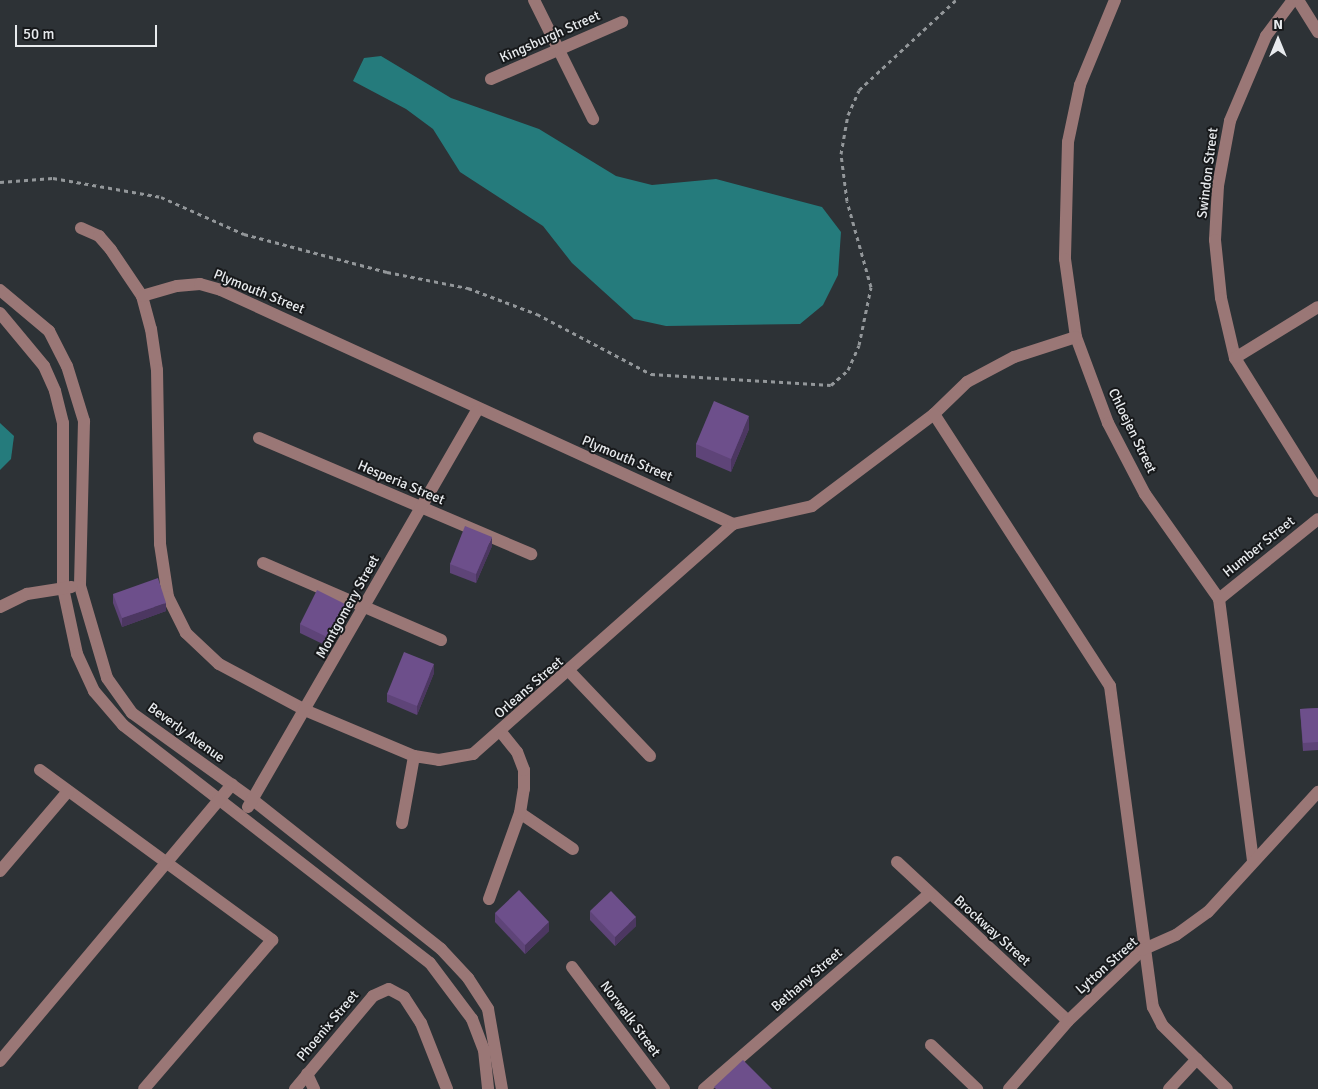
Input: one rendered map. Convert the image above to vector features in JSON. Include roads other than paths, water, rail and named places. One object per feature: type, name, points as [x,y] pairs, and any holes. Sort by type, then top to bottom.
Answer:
[{"type":"street","points":[[534,0],[557,51],[593,119]]},
{"type":"street","name":"Chloejen Street","points":[[1115,0],[1080,86],[1068,142],[1065,259],[1076,337],[1108,423],[1146,494],[1219,599],[1253,862]]},
{"type":"street","name":"Swindon Street","points":[[1294,0],[1266,36],[1230,120],[1218,186],[1215,240],[1235,358],[1318,491]]},
{"type":"street","points":[[1298,0],[1318,32]]},
{"type":"street","name":"Kingsburgh Street","points":[[491,79],[622,22]]},
{"type":"street","points":[[81,228],[99,236],[142,296]]},
{"type":"street","name":"Plymouth Street","points":[[142,296],[177,286],[200,284],[221,290],[477,410],[733,524]]},
{"type":"street","name":"Beverly Avenue","points":[[0,290],[49,331],[67,366],[84,421],[80,586],[107,678],[132,714],[253,800],[441,950],[468,978],[488,1009],[502,1089]]},
{"type":"street","name":"Orleans Street","points":[[142,296],[157,370],[160,544],[168,597],[186,633],[218,664],[307,711],[414,756],[460,758],[473,754],[570,672],[733,524]]},
{"type":"street","points":[[1235,358],[1318,307]]},
{"type":"street","points":[[0,313],[44,366],[63,423],[63,588],[77,654],[94,691],[123,725],[430,963],[472,1019],[484,1050],[488,1089]]},
{"type":"street","points":[[733,524],[812,506],[934,414],[967,382],[1006,361],[1076,337]]},
{"type":"street","name":"Montgomery Street","points":[[242,816],[307,711],[477,410]]},
{"type":"street","points":[[934,414],[1110,686],[1117,712],[1142,950],[1153,1007],[1162,1025],[1228,1089]]},
{"type":"street","name":"Hesperia Street","points":[[259,438],[531,554]]},
{"type":"street","name":"Humber Street","points":[[1219,599],[1318,519]]},
{"type":"street","points":[[263,563],[365,609],[441,640]]},
{"type":"street","points":[[0,607],[27,594],[80,586]]},
{"type":"street","points":[[570,672],[650,756]]},
{"type":"street","points":[[489,899],[520,813],[524,770],[501,732]]},
{"type":"street","points":[[402,823],[414,756]]},
{"type":"street","points":[[40,770],[272,940],[144,1089]]},
{"type":"street","points":[[0,1061],[168,864],[232,785]]},
{"type":"street","points":[[0,872],[68,791]]},
{"type":"street","name":"Lytton Street","points":[[1009,1089],[1068,1021],[1142,950],[1192,925],[1318,792]]},
{"type":"street","points":[[520,813],[573,850]]},
{"type":"street","name":"Brockway Street","points":[[897,862],[929,894],[1068,1021]]},
{"type":"street","name":"Bethany Street","points":[[704,1089],[929,894]]},
{"type":"street","name":"Norwalk Street","points":[[572,966],[664,1089]]},
{"type":"street","name":"Phoenix Street","points":[[295,1089],[373,996],[389,989],[404,997],[421,1023],[447,1089]]},
{"type":"street","points":[[931,1045],[977,1089]]},
{"type":"street","points":[[1169,1089],[1197,1059]]},
{"type":"street","points":[[307,1074],[314,1089]]},
{"type":"water","points":[[381,56],[451,98],[539,129],[616,176],[652,185],[716,179],[822,207],[841,232],[838,275],[823,305],[800,324],[666,326],[634,319],[572,263],[543,226],[460,172],[433,129],[406,109],[353,81],[364,58]]},
{"type":"water","points":[[0,423],[14,436],[11,459],[0,470]]}]
